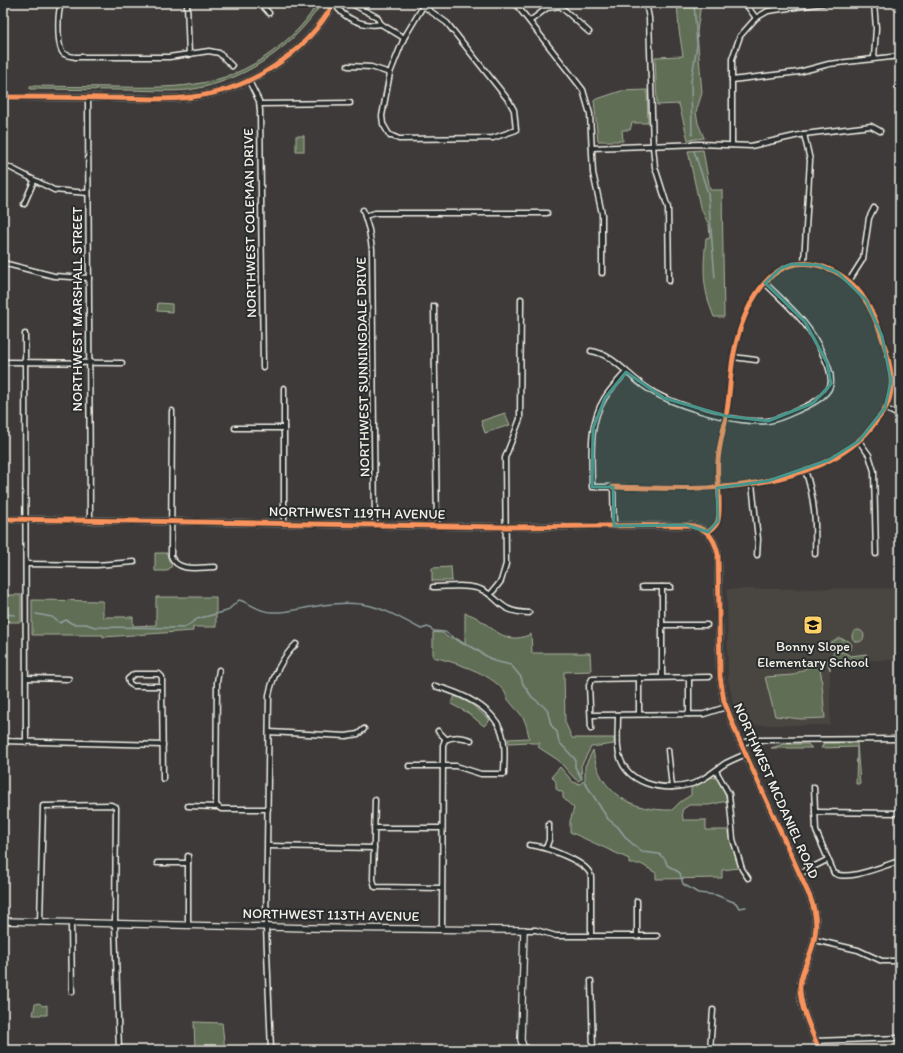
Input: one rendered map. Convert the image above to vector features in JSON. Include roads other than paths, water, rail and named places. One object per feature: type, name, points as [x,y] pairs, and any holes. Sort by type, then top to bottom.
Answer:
[{"type":"street","points":[[62,3],[59,9],[59,42],[63,53],[67,56],[169,57],[209,51],[219,53],[232,66]]},
{"type":"street","points":[[187,3],[187,40],[189,54]]},
{"type":"street","points":[[260,3],[269,13]]},
{"type":"street","points":[[3,97],[192,98],[218,92],[249,81],[280,62],[303,43],[318,26],[334,3],[338,10],[351,18],[373,26],[381,24]]},
{"type":"street","points":[[350,3],[377,17],[381,24],[404,38]]},
{"type":"street","points":[[515,3],[583,90],[590,114],[593,173],[602,214],[602,273]]},
{"type":"street","points":[[646,3],[649,18],[655,167],[668,208],[669,281]]},
{"type":"street","points":[[745,3],[756,18]]},
{"type":"street","points":[[732,145],[732,59],[734,48],[740,36],[756,18],[768,11],[780,8],[824,3]]},
{"type":"street","points":[[874,3],[876,28],[874,58]]},
{"type":"street","points":[[422,4],[447,23],[509,101],[514,110],[516,130],[493,138],[399,139],[390,135],[384,124],[382,116],[390,73],[404,38],[422,4]]},
{"type":"street","points":[[530,21],[547,8],[560,6],[589,32]]},
{"type":"street","points":[[732,80],[799,72],[829,64],[900,56]]},
{"type":"street","points":[[348,66],[365,66],[390,73]]},
{"type":"street","name":"NORTHWEST COLEMAN DRIVE","points":[[249,81],[260,104],[263,367]]},
{"type":"street","name":"NORTHWEST MARSHALL STREET","points":[[88,98],[90,521]]},
{"type":"street","points":[[260,104],[350,103]]},
{"type":"street","points":[[592,148],[700,144],[762,145],[804,134],[871,126],[880,131]]},
{"type":"street","points":[[804,134],[810,160],[804,263]]},
{"type":"street","points":[[3,164],[54,190],[88,193]]},
{"type":"street","points":[[24,204],[34,181]]},
{"type":"street","points":[[849,281],[863,259],[869,218],[874,208]]},
{"type":"street","name":"NORTHWEST SUNNINGDALE DRIVE","points":[[363,210],[372,249],[375,525]]},
{"type":"street","points":[[365,216],[375,213],[548,213]]},
{"type":"street","points":[[3,263],[54,276],[89,278]]},
{"type":"street","points":[[626,372],[605,398],[593,428],[592,487],[717,488],[752,484],[805,470],[834,458],[859,441],[874,425],[886,408],[891,381],[887,354],[872,312],[859,291],[849,281],[829,268],[804,263],[792,264],[781,268],[764,283],[745,318],[733,357],[726,416],[718,453],[717,488],[718,521],[708,532]]},
{"type":"street","points":[[592,352],[601,353],[644,387],[664,398],[690,408],[755,421],[776,419],[813,403],[824,395],[831,384],[827,363],[817,341],[805,322],[764,283]]},
{"type":"street","points":[[490,595],[500,581],[505,568],[505,458],[520,418],[521,299]]},
{"type":"street","points":[[434,306],[436,526]]},
{"type":"street","points":[[25,334],[27,520],[26,742]]},
{"type":"street","points":[[733,357],[756,360]]},
{"type":"street","points":[[3,362],[122,363]]},
{"type":"street","points":[[284,388],[284,524]]},
{"type":"street","points":[[886,408],[900,416]]},
{"type":"street","points":[[172,411],[172,522],[170,553],[174,563],[181,567],[215,568]]},
{"type":"street","points":[[235,428],[284,428]]},
{"type":"street","points":[[859,441],[869,455],[874,471],[876,554]]},
{"type":"street","points":[[805,470],[812,489],[815,509],[815,554]]},
{"type":"street","points":[[752,484],[758,539],[757,555]]},
{"type":"street","points":[[613,487],[614,526]]},
{"type":"street","name":"NORTHWEST 119TH AVENUE","points":[[3,519],[505,527],[691,525],[702,528],[708,532]]},
{"type":"street","name":"NORTHWEST MCDANIEL ROAD","points":[[708,532],[714,541],[718,554],[720,676],[726,707],[815,911],[817,923],[815,940],[802,973],[800,989],[802,1004],[819,1050]]},
{"type":"street","points":[[26,564],[97,565],[134,562]]},
{"type":"street","points":[[433,587],[470,587],[479,589],[490,595],[499,604],[509,610],[529,613]]},
{"type":"street","points":[[642,587],[671,587]]},
{"type":"street","points":[[662,587],[662,676]]},
{"type":"street","points":[[662,625],[707,625]]},
{"type":"street","points":[[271,1050],[266,927],[271,688],[281,662],[296,644]]},
{"type":"street","points":[[216,807],[217,682],[219,670]]},
{"type":"street","points":[[162,686],[133,686],[128,679],[134,674],[159,674],[162,677],[163,779]]},
{"type":"street","points":[[591,729],[592,715],[589,705],[590,680],[595,678],[662,676],[709,677]]},
{"type":"street","points":[[639,677],[639,714]]},
{"type":"street","points":[[689,677],[689,714]]},
{"type":"street","points":[[27,678],[68,679]]},
{"type":"street","points":[[409,766],[459,766],[485,774],[504,774],[504,742],[497,722],[480,706],[464,696],[435,686]]},
{"type":"street","points":[[592,715],[710,713],[726,707]]},
{"type":"street","points":[[618,715],[618,748],[625,767],[635,778],[648,785],[672,787],[692,784],[716,771],[728,762],[746,754]]},
{"type":"street","points":[[269,732],[346,736],[358,734],[364,729]]},
{"type":"street","points":[[438,732],[446,739],[464,738],[471,740]]},
{"type":"street","points":[[442,928],[441,828],[443,745],[446,739]]},
{"type":"street","points":[[741,743],[754,740],[900,739]]},
{"type":"street","points":[[3,741],[163,745]]},
{"type":"street","points":[[668,750],[672,787]]},
{"type":"street","points":[[716,771],[729,794],[733,839],[742,869],[748,878]]},
{"type":"street","points":[[814,787],[816,831],[827,860],[835,874],[842,876],[855,874],[900,861]]},
{"type":"street","points":[[375,800],[373,883],[375,887],[441,888]]},
{"type":"street","points":[[40,922],[44,806],[111,805],[116,807],[115,924],[119,1050]]},
{"type":"street","points":[[188,806],[216,807],[221,809],[268,809]]},
{"type":"street","points":[[815,812],[900,813]]},
{"type":"street","points":[[546,848],[549,840],[549,824]]},
{"type":"street","points":[[374,828],[441,828]]},
{"type":"street","points":[[529,845],[546,848],[584,866],[591,873],[591,936]]},
{"type":"street","points":[[268,846],[374,848]]},
{"type":"street","points":[[188,856],[188,925]]},
{"type":"street","points":[[799,874],[827,860]]},
{"type":"street","points":[[157,863],[188,864]]},
{"type":"street","points":[[637,901],[637,937]]},
{"type":"street","name":"NORTHWEST 113TH AVENUE","points":[[3,921],[266,927],[536,930],[556,936],[657,936]]},
{"type":"street","points":[[71,923],[72,992]]},
{"type":"street","points":[[524,930],[521,1040],[522,1048],[528,1050]]},
{"type":"street","points":[[815,940],[858,950],[882,961],[900,961]]},
{"type":"street","points":[[591,982],[593,1050]]},
{"type":"street","points":[[710,1050],[713,1010]]},
{"type":"street","points":[[815,1041],[900,1038]]},
{"type":"waterway","points":[[692,135],[691,82],[697,45],[694,3]]},
{"type":"waterway","points":[[694,151],[708,193],[715,278]]},
{"type":"waterway","points":[[36,614],[52,617],[60,623],[66,620],[73,624],[86,624],[95,627],[184,628],[197,619],[227,611],[239,600],[267,612],[289,611],[348,603],[372,606],[394,615],[421,629],[428,627],[434,631],[445,632],[494,661],[511,665],[521,677],[523,684],[532,697],[547,709],[551,725],[557,732],[559,742],[575,759],[575,767],[582,779]]},
{"type":"waterway","points":[[3,614],[15,615]]},
{"type":"waterway","points":[[584,781],[608,819],[618,827],[627,839],[642,852],[659,854],[665,859],[667,865],[680,873],[683,884],[698,893],[716,895],[736,903],[739,908],[746,907]]},
{"type":"place","name":"Bonny Slope Elementary School","points":[[813,625]]}]
